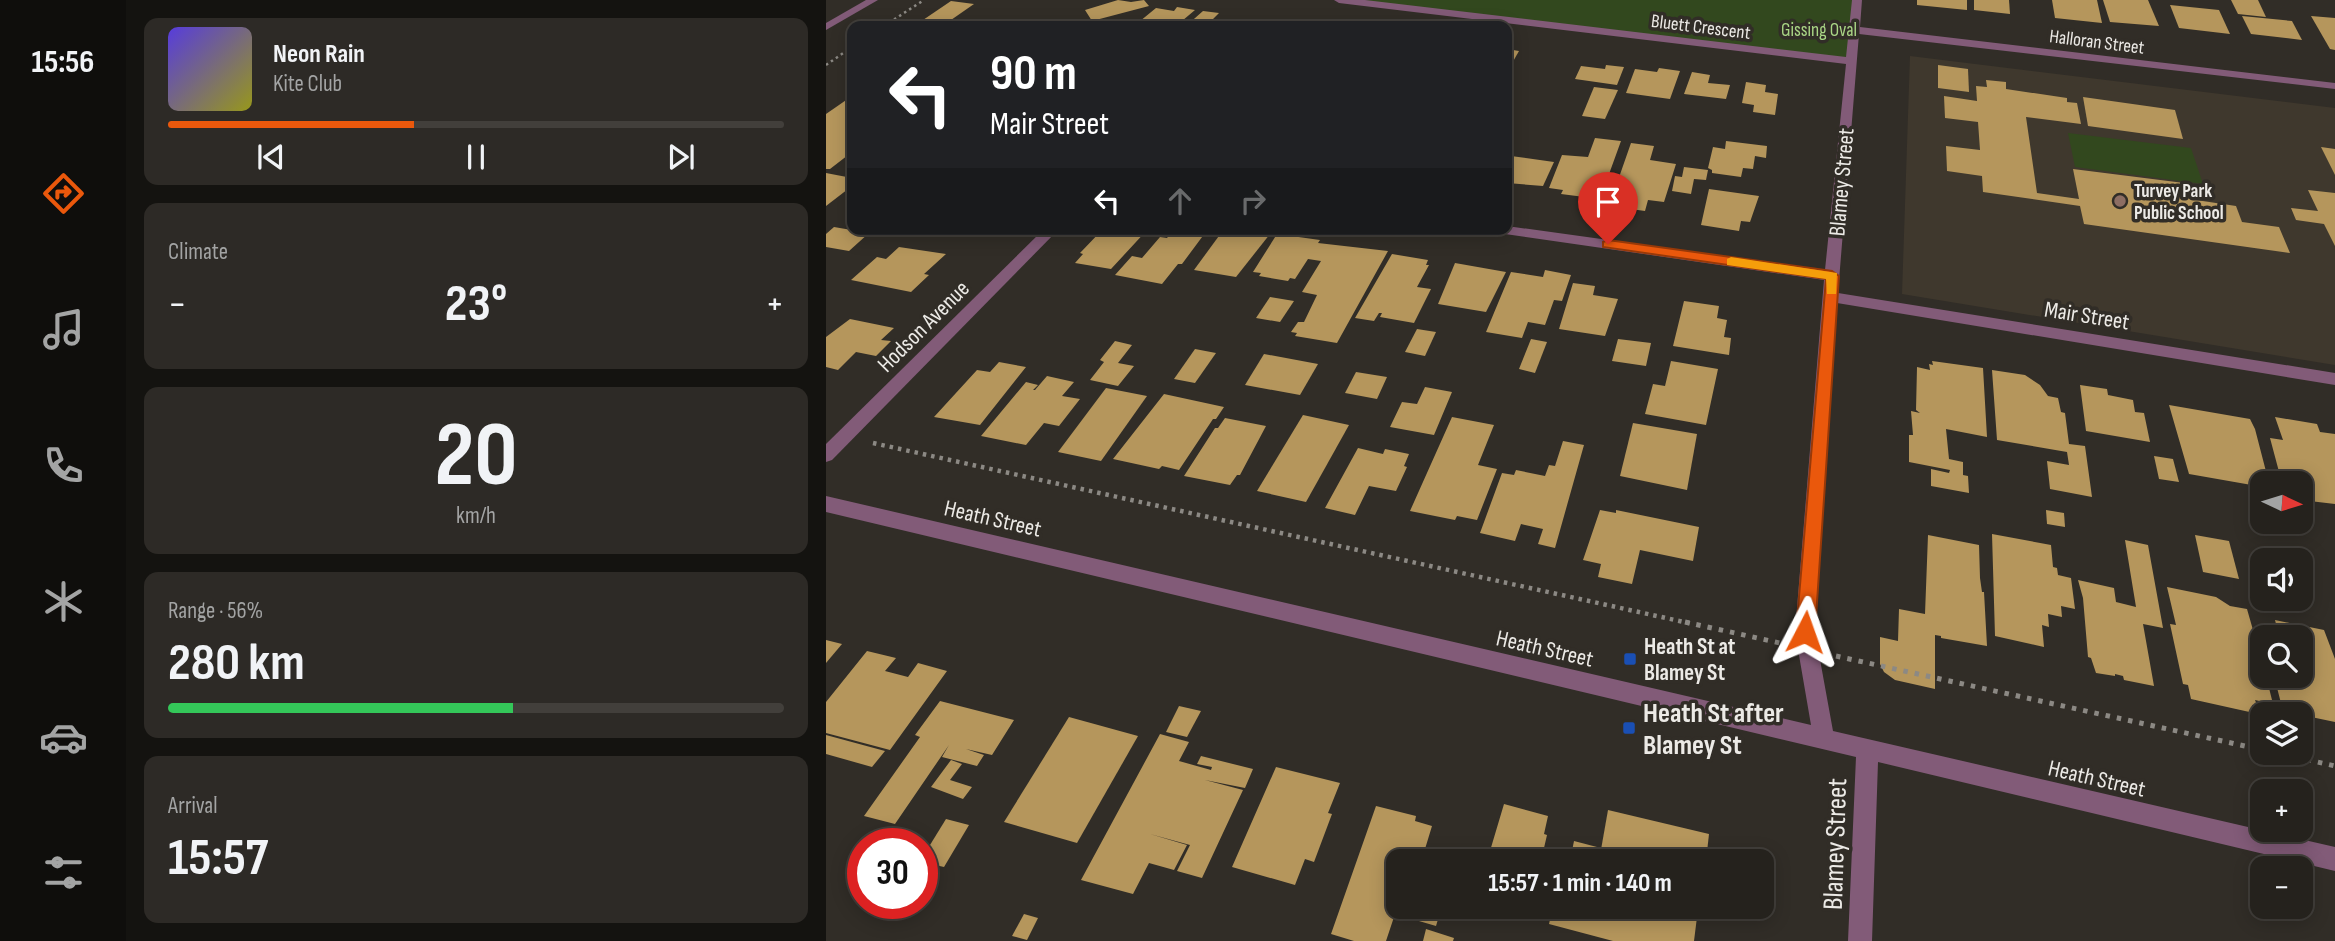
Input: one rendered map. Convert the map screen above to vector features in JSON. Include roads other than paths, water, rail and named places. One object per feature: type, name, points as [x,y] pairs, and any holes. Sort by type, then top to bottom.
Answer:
[{"type":"street","points":[[826,27],[873,0]]},
{"type":"street","name":"Bluett Crescent","points":[[1339,0],[1851,61]]},
{"type":"street","name":"Blamey Street","points":[[1824,739],[1805,632],[1832,276],[1857,0]]},
{"type":"street","name":"Halloran Street","points":[[1854,30],[2335,86]]},
{"type":"street","points":[[1512,231],[1832,276]]},
{"type":"street","name":"Hodson Avenue","points":[[826,455],[1046,235]]},
{"type":"street","name":"Mair Street","points":[[1831,297],[2335,379]]},
{"type":"street","name":"Heath Street","points":[[826,504],[2335,859]]},
{"type":"street","name":"Blamey Street","points":[[1860,941],[1867,749]]},
{"type":"place","name":"Turvey Park Public School","points":[[2120,201]]},
{"type":"place","name":"Heath St at Blamey St","points":[[1630,659]]},
{"type":"place","name":"Heath St after Blamey St","points":[[1629,728]]},
{"type":"park label","name":"Gissing Oval","points":[[1819,29]]}]
